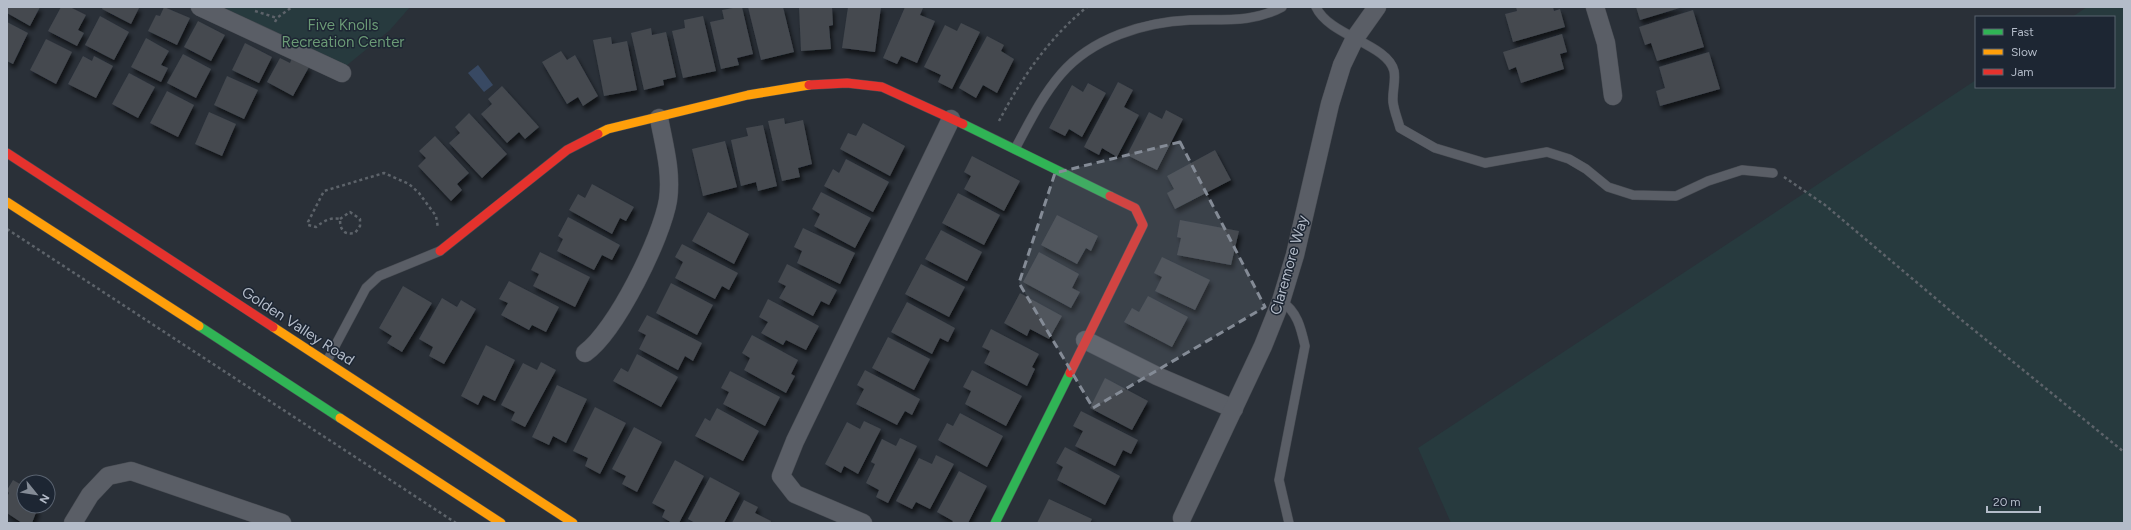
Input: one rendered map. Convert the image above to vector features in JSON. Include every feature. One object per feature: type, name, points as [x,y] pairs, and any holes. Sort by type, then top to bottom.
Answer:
[{"type":"main road","points":[[440,251],[567,150],[608,129],[659,118],[748,95],[809,85],[847,83],[882,88],[1015,149],[1135,208],[1143,225],[996,523]]},
{"type":"main road","name":"Golden Valley Road","points":[[7,153],[573,523]]},
{"type":"main road","points":[[7,202],[501,523]]},
{"type":"street","points":[[200,7],[342,73]]},
{"type":"street","name":"Claremore Way","points":[[1180,521],[1263,346],[1281,301],[1295,254],[1330,104],[1342,64],[1354,38],[1377,7]]},
{"type":"street","points":[[1595,7],[1606,43],[1613,96]]},
{"type":"street","points":[[585,353],[595,346],[617,316],[659,232],[668,199],[669,169],[659,118]]},
{"type":"street","points":[[864,523],[795,494],[781,476],[795,441],[951,119]]},
{"type":"street","points":[[1085,340],[1157,376],[1234,409]]},
{"type":"street","points":[[73,523],[90,495],[108,476],[131,472],[282,523]]},
{"type":"lane","points":[[1015,149],[1037,107],[1062,73],[1089,50],[1127,31],[1164,22],[1258,18],[1282,7]]},
{"type":"lane","points":[[1316,7],[1320,17],[1383,54],[1394,70],[1393,102],[1400,128],[1435,148],[1485,163],[1547,152],[1569,159],[1586,168],[1608,187],[1634,195],[1676,196],[1708,181],[1742,170],[1772,173]]},
{"type":"lane","points":[[326,361],[366,288],[379,276],[440,251]]},
{"type":"lane","points":[[1281,301],[1291,307],[1302,333],[1305,346],[1279,480],[1290,523]]},
{"type":"path","points":[[267,39],[277,18],[292,7]]},
{"type":"path","points":[[990,137],[1027,72],[1058,34],[1087,7]]},
{"type":"path","points":[[248,9],[277,18]]},
{"type":"path","points":[[340,219],[343,231],[348,234],[355,233],[360,226],[360,219],[350,212],[340,219],[326,219],[316,227],[308,225],[308,222],[324,191],[384,173],[409,184],[436,216],[440,251]]},
{"type":"path","points":[[1772,173],[1789,179],[1825,205],[1952,313],[2124,452]]},
{"type":"path","points":[[7,229],[456,523]]},
{"type":"highlighted area","points":[[1180,142],[1265,307],[1093,408],[1019,283],[1055,173]]},
{"type":"green space","name":"Five Knolls Recreation Center","points":[[222,7],[410,7],[390,30],[346,66]]},
{"type":"green space","points":[[2087,7],[2124,7],[2124,523],[1451,523],[1418,448],[1975,81],[1975,88],[2115,88],[2115,16],[2074,16]]},
{"type":"water","points":[[478,65],[493,85],[484,92],[468,73]]},
{"type":"building","points":[[7,7],[40,7],[30,26],[7,13]]},
{"type":"building","points":[[61,7],[70,7],[86,15],[78,30],[84,33],[77,46],[48,31]]},
{"type":"building","points":[[103,7],[139,8],[131,24],[102,9]]},
{"type":"building","points":[[164,7],[190,18],[177,45],[148,31],[156,15],[160,16]]},
{"type":"building","points":[[742,7],[753,54],[737,58],[739,65],[721,69],[710,22],[724,19],[722,10]]},
{"type":"building","points":[[748,7],[783,7],[794,52],[761,60]]},
{"type":"building","points":[[799,7],[832,7],[833,25],[829,26],[831,49],[801,51]]},
{"type":"building","points":[[848,7],[881,7],[875,52],[842,48]]},
{"type":"building","points":[[905,7],[923,8],[920,15],[935,21],[917,63],[901,56],[897,64],[883,58]]},
{"type":"building","points":[[1516,7],[1553,7],[1554,11],[1560,9],[1565,27],[1513,42],[1505,14],[1517,11]]},
{"type":"building","points":[[1636,7],[1683,7],[1640,20]]},
{"type":"building","points":[[1693,10],[1704,47],[1657,61],[1651,43],[1645,45],[1639,27]]},
{"type":"building","points":[[100,16],[129,32],[114,60],[85,45]]},
{"type":"building","points":[[703,16],[716,71],[683,78],[672,31],[685,28],[684,20]]},
{"type":"building","points":[[198,21],[225,35],[211,61],[184,47]]},
{"type":"building","points":[[7,22],[28,33],[13,64],[7,61]]},
{"type":"building","points":[[961,23],[980,32],[952,89],[938,82],[941,75],[924,67],[945,25],[957,31]]},
{"type":"building","points":[[651,28],[652,35],[666,32],[676,77],[663,80],[664,85],[644,90],[631,33]]},
{"type":"building","points":[[1562,34],[1567,52],[1560,54],[1564,69],[1521,83],[1516,67],[1509,70],[1503,52]]},
{"type":"building","points":[[987,36],[1004,45],[1001,51],[1014,59],[997,93],[983,85],[976,98],[959,88]]},
{"type":"building","points":[[611,37],[612,44],[627,41],[637,90],[604,96],[593,40]]},
{"type":"building","points":[[146,38],[169,51],[161,65],[168,68],[161,82],[131,67]]},
{"type":"building","points":[[46,39],[72,52],[56,84],[30,70]]},
{"type":"building","points":[[245,43],[272,57],[259,83],[232,70]]},
{"type":"building","points":[[561,51],[567,60],[575,55],[598,96],[583,106],[578,97],[567,104],[542,62]]},
{"type":"building","points":[[1709,52],[1720,89],[1660,106],[1656,91],[1665,88],[1659,67]]},
{"type":"building","points":[[183,54],[211,69],[196,98],[167,83]]},
{"type":"building","points":[[83,56],[92,61],[94,56],[113,66],[96,98],[68,84]]},
{"type":"building","points":[[280,58],[290,63],[292,58],[309,67],[293,96],[267,82]]},
{"type":"building","points":[[129,73],[155,87],[138,118],[112,104]]},
{"type":"building","points":[[227,76],[258,90],[244,119],[214,105]]},
{"type":"building","points":[[1118,82],[1133,90],[1124,107],[1139,115],[1117,157],[1102,148],[1099,155],[1084,147]]},
{"type":"building","points":[[1088,83],[1106,93],[1082,137],[1069,129],[1065,136],[1049,128],[1072,85],[1083,92]]},
{"type":"building","points":[[502,86],[539,127],[525,139],[519,132],[507,143],[481,114],[492,104],[488,99]]},
{"type":"building","points":[[167,91],[194,105],[178,137],[150,123]]},
{"type":"building","points":[[1166,110],[1183,119],[1157,170],[1127,155],[1149,112],[1162,119]]},
{"type":"building","points":[[209,112],[236,124],[222,156],[195,144]]},
{"type":"building","points":[[469,113],[507,154],[482,178],[449,143],[460,133],[455,127]]},
{"type":"building","points":[[784,118],[785,124],[803,120],[812,164],[798,168],[800,177],[782,181],[768,121]]},
{"type":"building","points":[[863,123],[905,146],[890,176],[840,149],[848,133],[856,136]]},
{"type":"building","points":[[763,125],[777,186],[758,191],[756,182],[741,186],[731,140],[748,136],[746,128]]},
{"type":"building","points":[[435,136],[469,173],[457,184],[462,190],[451,201],[418,166],[426,158],[419,151]]},
{"type":"building","points":[[725,141],[737,187],[703,196],[692,149]]},
{"type":"building","points":[[1215,150],[1231,180],[1175,209],[1167,193],[1174,189],[1167,176]]},
{"type":"building","points":[[972,156],[1020,181],[1004,211],[964,189],[971,176],[964,172]]},
{"type":"building","points":[[846,159],[889,182],[873,212],[824,186],[833,169],[839,173]]},
{"type":"building","points":[[592,184],[634,207],[626,221],[620,218],[612,234],[569,210],[578,194],[585,198]]},
{"type":"building","points":[[821,192],[871,218],[855,248],[814,226],[820,214],[812,209]]},
{"type":"building","points":[[958,193],[1000,215],[984,245],[942,223]]},
{"type":"building","points":[[708,212],[749,234],[734,264],[692,241]]},
{"type":"building","points":[[1057,215],[1098,236],[1091,251],[1086,248],[1077,264],[1041,245]]},
{"type":"building","points":[[568,217],[620,245],[612,260],[602,255],[594,270],[557,251],[563,239],[558,236]]},
{"type":"building","points":[[1180,220],[1239,231],[1231,265],[1177,255],[1181,238],[1177,237]]},
{"type":"building","points":[[803,228],[855,253],[840,284],[797,263],[802,251],[794,247]]},
{"type":"building","points":[[941,230],[982,252],[967,281],[925,259]]},
{"type":"building","points":[[682,244],[738,273],[729,290],[722,286],[715,299],[675,278],[683,262],[675,257]]},
{"type":"building","points":[[540,252],[590,277],[575,307],[533,286],[539,274],[531,270]]},
{"type":"building","points":[[1039,252],[1079,274],[1072,288],[1080,292],[1071,308],[1023,282]]},
{"type":"building","points":[[1162,257],[1210,280],[1195,310],[1155,291],[1162,277],[1154,273]]},
{"type":"building","points":[[787,264],[837,290],[829,305],[821,301],[813,316],[779,298],[786,286],[778,282]]},
{"type":"building","points":[[921,264],[965,287],[949,317],[905,294]]},
{"type":"building","points":[[509,281],[559,307],[546,332],[532,325],[529,330],[501,315],[508,303],[499,299]]},
{"type":"building","points":[[671,283],[713,305],[697,335],[656,313]]},
{"type":"building","points":[[403,286],[432,303],[402,352],[387,343],[392,336],[379,328]]},
{"type":"building","points":[[1020,293],[1062,316],[1049,339],[1030,329],[1027,336],[1004,323]]},
{"type":"building","points":[[1148,296],[1188,317],[1172,347],[1124,322],[1132,308],[1139,312]]},
{"type":"building","points":[[442,298],[457,307],[461,300],[476,309],[444,364],[429,356],[433,347],[419,339]]},
{"type":"building","points":[[768,299],[819,326],[806,350],[786,340],[783,345],[761,333],[768,322],[759,317]]},
{"type":"building","points":[[907,302],[955,328],[948,342],[940,338],[932,354],[891,332]]},
{"type":"building","points":[[647,315],[702,343],[693,361],[685,356],[678,370],[639,349],[646,335],[638,331]]},
{"type":"building","points":[[991,329],[1039,354],[1032,367],[1035,369],[1027,386],[984,363],[990,351],[982,347]]},
{"type":"building","points":[[752,335],[798,360],[791,374],[795,376],[786,393],[744,370],[750,358],[742,353]]},
{"type":"building","points":[[888,337],[930,359],[914,390],[872,368]]},
{"type":"building","points":[[486,345],[515,360],[495,401],[483,395],[478,405],[461,396]]},
{"type":"building","points":[[637,354],[678,377],[661,407],[613,381],[621,368],[628,372]]},
{"type":"building","points":[[541,362],[556,370],[525,427],[511,420],[515,412],[501,405],[523,363],[537,370]]},
{"type":"building","points":[[865,370],[920,399],[912,415],[905,411],[897,425],[856,404],[864,389],[857,385]]},
{"type":"building","points":[[972,370],[1022,396],[1006,426],[965,404],[971,391],[963,387]]},
{"type":"building","points":[[730,371],[780,397],[765,426],[723,404],[729,392],[721,388]]},
{"type":"building","points":[[1105,378],[1148,401],[1132,430],[1090,408]]},
{"type":"building","points":[[557,385],[587,399],[566,443],[553,436],[549,445],[532,437]]},
{"type":"building","points":[[595,407],[626,423],[600,474],[585,466],[588,458],[573,451]]},
{"type":"building","points":[[717,408],[759,431],[743,461],[695,436],[705,418],[710,421]]},
{"type":"building","points":[[1081,411],[1138,440],[1131,454],[1123,450],[1115,466],[1075,446],[1083,431],[1073,426]]},
{"type":"building","points":[[960,413],[1003,436],[987,467],[938,440],[947,423],[953,426]]},
{"type":"building","points":[[864,421],[881,429],[858,474],[844,466],[841,473],[825,464],[847,422],[860,429]]},
{"type":"building","points":[[634,427],[662,442],[637,492],[622,484],[626,476],[612,469]]},
{"type":"building","points":[[900,438],[917,446],[888,503],[876,497],[879,490],[866,483],[875,464],[871,462],[882,439],[896,446]]},
{"type":"building","points":[[1065,447],[1120,476],[1105,505],[1057,480],[1063,467],[1056,463]]},
{"type":"building","points":[[936,455],[954,464],[930,509],[916,502],[912,509],[896,501],[919,458],[932,464]]},
{"type":"building","points":[[675,460],[704,476],[679,523],[672,523],[662,517],[665,510],[652,503]]},
{"type":"building","points":[[959,471],[987,486],[968,523],[952,523],[953,521],[937,512]]},
{"type":"building","points":[[710,477],[740,493],[724,523],[695,523],[688,519]]},
{"type":"building","points":[[13,480],[16,482],[16,514],[35,514],[32,523],[22,523],[7,513],[7,497],[9,493],[7,490]]},
{"type":"building","points":[[1049,499],[1092,519],[1090,523],[1037,523]]},
{"type":"building","points":[[744,500],[758,507],[755,513],[771,521],[770,523],[732,523]]},
{"type":"traffic: fast","points":[[963,124],[1110,196]]},
{"type":"traffic: fast","points":[[199,326],[340,418]]},
{"type":"traffic: fast","points":[[995,523],[1070,373]]},
{"type":"traffic: slow","points":[[598,134],[608,129],[748,95],[809,85]]},
{"type":"traffic: slow","points":[[7,202],[199,326]]},
{"type":"traffic: slow","points":[[273,327],[573,523]]},
{"type":"traffic: slow","points":[[340,418],[501,523]]},
{"type":"traffic: jam","points":[[809,85],[847,83],[882,87],[963,124]]},
{"type":"traffic: jam","points":[[440,251],[567,150],[598,134]]},
{"type":"traffic: jam","points":[[7,153],[273,327]]},
{"type":"traffic: jam","points":[[1070,373],[1143,225],[1135,208],[1110,196]]}]
